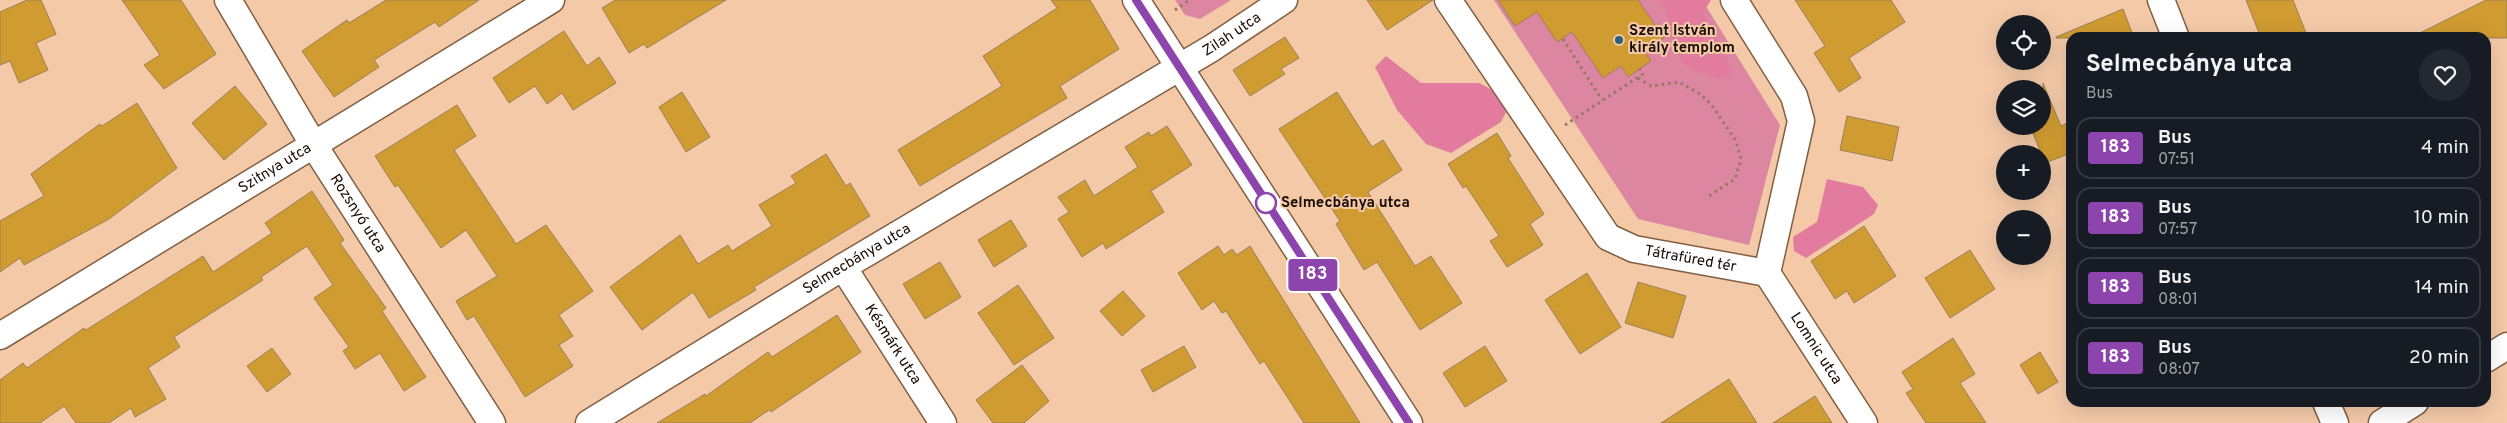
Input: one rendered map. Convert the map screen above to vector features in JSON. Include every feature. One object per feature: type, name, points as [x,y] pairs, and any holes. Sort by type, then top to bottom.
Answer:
[{"type":"street","name":"Rozsnyó utca","points":[[228,0],[313,144],[492,423]]},
{"type":"street","name":"Szitnya utca","points":[[0,336],[550,0]]},
{"type":"street","points":[[1136,0],[1409,423]]},
{"type":"street","name":"Zilah utca","points":[[1178,66],[1212,48],[1284,0]]},
{"type":"street","name":"Tátrafüred tér","points":[[1448,0],[1608,238],[1634,249],[1768,273]]},
{"type":"street","points":[[1734,0],[1794,96],[1801,121],[1768,273]]},
{"type":"street","points":[[2161,0],[2174,32]]},
{"type":"street","name":"Selmecbánya utca","points":[[589,423],[843,267],[1178,66]]},
{"type":"street","name":"Késmárk utca","points":[[843,267],[942,423]]},
{"type":"street","name":"Lomnic utca","points":[[1768,273],[1864,423]]},
{"type":"street","points":[[2491,356],[2507,346]]},
{"type":"street","points":[[2328,407],[2335,423]]},
{"type":"street","points":[[2382,423],[2407,407]]},
{"type":"path","points":[[1180,6],[1189,0]]},
{"type":"path","points":[[1563,39],[1602,100]]},
{"type":"path","points":[[1543,141],[1602,100],[1638,78],[1643,74],[1640,69]]},
{"type":"path","points":[[1638,78],[1651,86],[1679,82],[1700,94],[1711,104],[1736,141],[1741,159],[1735,180],[1709,196]]},
{"type":"shaded area","points":[[1175,0],[1231,0],[1200,19],[1185,15]]},
{"type":"shaded area","points":[[1494,0],[1702,0],[1780,125],[1749,245],[1638,219]]},
{"type":"shaded area","points":[[1660,0],[1711,0],[1703,13],[1733,72],[1718,79],[1686,65],[1678,55],[1667,15]]},
{"type":"shaded area","points":[[1386,56],[1421,83],[1479,83],[1500,94],[1507,110],[1501,122],[1451,153],[1426,144],[1397,110],[1375,67]]},
{"type":"shaded area","points":[[1827,179],[1863,187],[1878,205],[1874,214],[1806,258],[1794,251],[1793,237],[1817,222]]},
{"type":"building","points":[[27,0],[41,0],[56,34],[36,43],[48,70],[19,83],[10,61],[0,65],[0,12]]},
{"type":"building","points":[[122,0],[181,0],[216,54],[164,89],[144,65],[160,55]]},
{"type":"building","points":[[386,0],[479,0],[439,27],[435,22],[374,60],[379,67],[334,97],[302,51],[347,20],[349,23]]},
{"type":"building","points":[[615,0],[726,0],[647,48],[644,44],[629,53],[602,8]]},
{"type":"building","points":[[1051,0],[1090,0],[1119,49],[1060,86],[1067,98],[920,186],[898,150],[1002,86],[983,56],[1057,8]]},
{"type":"building","points":[[1367,0],[1433,0],[1387,30]]},
{"type":"building","name":"Szent István király templom","points":[[1498,0],[1638,0],[1664,38],[1644,51],[1651,61],[1628,77],[1621,66],[1603,78],[1572,32],[1557,42],[1537,12],[1515,26]]},
{"type":"building","points":[[1795,0],[1891,0],[1905,22],[1849,58],[1861,78],[1839,92],[1814,53],[1825,46]]},
{"type":"building","points":[[2246,0],[2293,0],[2306,32],[2259,32]]},
{"type":"building","points":[[2486,0],[2507,0],[2507,38],[2491,38],[2491,32],[2422,32]]},
{"type":"building","points":[[2123,9],[2132,32],[2068,32]]},
{"type":"building","points":[[564,31],[587,66],[599,57],[616,83],[573,110],[562,93],[547,104],[535,86],[509,103],[493,78]]},
{"type":"building","points":[[2066,33],[2066,38],[2056,37]]},
{"type":"building","points":[[1285,37],[1299,58],[1281,69],[1285,74],[1250,96],[1233,70]]},
{"type":"building","points":[[235,86],[267,124],[224,160],[192,123]]},
{"type":"building","points":[[682,92],[710,137],[686,152],[659,107]]},
{"type":"building","points":[[1337,92],[1372,147],[1383,140],[1402,170],[1368,192],[1415,266],[1431,256],[1462,303],[1420,330],[1377,262],[1364,270],[1336,224],[1340,221],[1279,129]]},
{"type":"building","points":[[2051,102],[2061,126],[2066,124],[2066,155],[2051,161],[2051,145],[2038,145],[2034,135],[2051,135]]},
{"type":"building","points":[[137,103],[177,168],[109,219],[24,265],[20,258],[0,272],[0,221],[44,196],[31,174],[100,124],[102,126]]},
{"type":"building","points":[[457,105],[476,136],[454,150],[516,244],[546,225],[593,291],[559,315],[573,336],[559,345],[573,366],[525,397],[474,316],[467,320],[456,301],[497,276],[466,230],[441,248],[398,185],[395,187],[375,156]]},
{"type":"building","points":[[1847,116],[1899,127],[1892,161],[1840,150]]},
{"type":"building","points":[[1167,126],[1192,165],[1151,191],[1164,212],[1106,249],[1103,243],[1082,257],[1058,219],[1069,212],[1058,197],[1085,180],[1094,196],[1138,167],[1125,147],[1149,132],[1151,136]]},
{"type":"building","points":[[1497,133],[1511,156],[1508,158],[1544,214],[1530,224],[1543,245],[1507,267],[1490,241],[1499,236],[1466,186],[1463,188],[1448,164]]},
{"type":"building","points":[[826,154],[846,186],[850,183],[870,216],[754,287],[756,290],[709,318],[693,292],[642,330],[610,287],[680,235],[698,264],[728,245],[732,251],[772,226],[759,205],[796,183],[791,176]]},
{"type":"building","points":[[312,191],[344,240],[340,243],[386,308],[382,311],[426,377],[404,391],[380,353],[355,369],[343,351],[349,347],[314,298],[333,285],[307,246],[261,277],[263,280],[174,337],[180,347],[148,368],[166,399],[135,417],[131,408],[109,423],[76,423],[64,406],[40,423],[0,423],[0,380],[23,363],[27,368],[84,328],[86,330],[203,256],[213,272],[272,233],[265,223]]},
{"type":"building","points":[[1011,220],[1027,246],[994,267],[978,240]]},
{"type":"building","points":[[1864,226],[1896,276],[1854,303],[1847,291],[1835,299],[1811,261]]},
{"type":"building","points":[[1218,246],[1224,255],[1232,249],[1237,255],[1250,246],[1360,423],[1304,423],[1264,361],[1260,364],[1226,311],[1222,313],[1214,301],[1202,310],[1178,273]]},
{"type":"building","points":[[1970,250],[1995,289],[1950,318],[1925,278]]},
{"type":"building","points":[[940,262],[961,297],[925,319],[903,284]]},
{"type":"building","points":[[1587,273],[1621,327],[1580,354],[1545,300]]},
{"type":"building","points":[[1638,282],[1686,296],[1673,338],[1625,323]]},
{"type":"building","points":[[1018,285],[1054,338],[1014,365],[978,313]]},
{"type":"building","points":[[1123,291],[1145,316],[1122,336],[1100,311]]},
{"type":"building","points":[[837,315],[861,352],[771,412],[769,410],[750,423],[657,423],[705,394],[706,396],[768,352],[772,357]]},
{"type":"building","points":[[1953,338],[1975,374],[1960,383],[1986,423],[1926,423],[1906,393],[1913,389],[1902,372]]},
{"type":"building","points":[[1184,346],[1196,367],[1153,392],[1141,370]]},
{"type":"building","points":[[1485,346],[1507,381],[1465,407],[1443,373]]},
{"type":"building","points":[[272,348],[291,374],[267,392],[247,366]]},
{"type":"building","points":[[2040,352],[2058,382],[2038,394],[2020,365]]},
{"type":"building","points":[[1022,365],[1049,401],[1024,423],[993,423],[976,400]]},
{"type":"building","points":[[1729,379],[1757,423],[1661,423]]},
{"type":"building","points":[[1815,396],[1832,423],[1773,423]]},
{"type":"bus line","name":"183","points":[[1136,0],[1409,423]]},
{"type":"place","name":"Szent István király templom","points":[[1619,40]]},
{"type":"place","name":"Selmecbánya utca","points":[[1266,203]]}]
